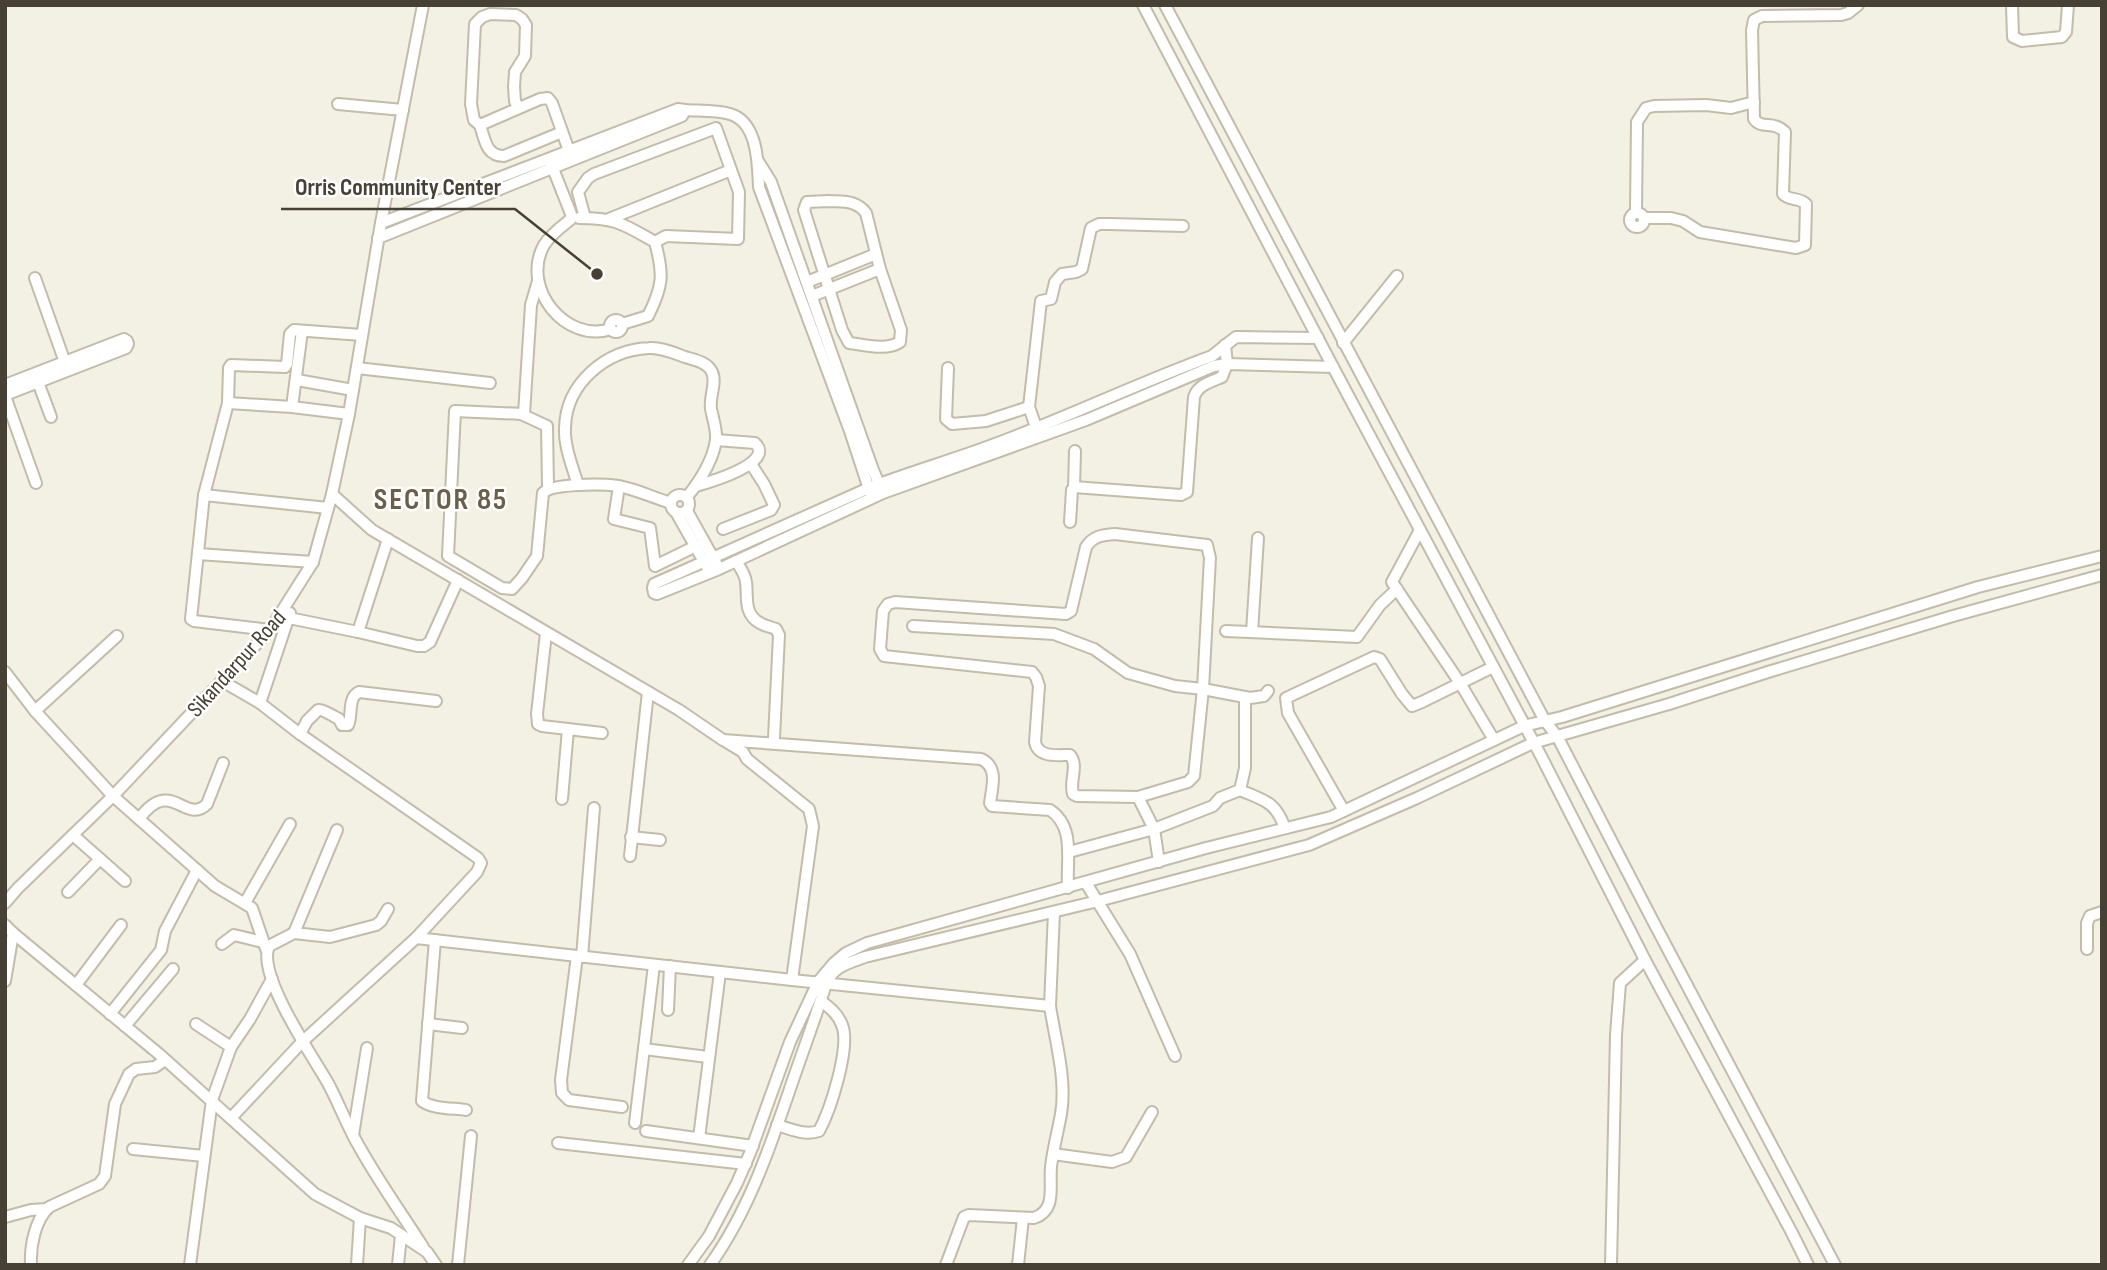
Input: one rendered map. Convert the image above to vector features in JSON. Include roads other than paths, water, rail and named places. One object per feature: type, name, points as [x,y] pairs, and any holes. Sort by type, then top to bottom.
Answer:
[{"type":"street","name":"Sikandarpur Road","points":[[5,903],[113,796],[270,630],[313,562],[332,494],[349,414],[378,238],[423,5]]},
{"type":"street","points":[[1143,5],[1808,1265]]},
{"type":"street","points":[[1165,5],[1545,721],[1557,736],[1835,1265]]},
{"type":"street","points":[[1755,102],[1731,108],[1706,105],[1646,108],[1637,122],[1640,215],[1683,221],[1700,232],[1719,236],[1796,248],[1805,245],[1806,204],[1803,200],[1787,198],[1783,194],[1784,132],[1777,125],[1759,124],[1755,121],[1755,102],[1752,30],[1755,18],[1762,16],[1841,15],[1858,5]]},
{"type":"street","points":[[2012,5],[2013,37],[2022,41],[2062,37],[2066,32],[2068,5]]},
{"type":"street","points":[[518,108],[515,101],[514,72],[525,56],[526,25],[516,15],[490,14],[475,24],[471,104],[474,120],[480,125],[491,153],[504,156],[562,132]]},
{"type":"street","points":[[480,125],[548,98],[569,151]]},
{"type":"street","points":[[338,104],[403,110]]},
{"type":"street","points":[[378,238],[554,162],[569,151],[678,109],[728,114],[742,120],[751,137],[758,161],[759,187],[850,431],[876,491]]},
{"type":"street","points":[[381,223],[682,116],[685,110]]},
{"type":"street","points":[[576,216],[578,192],[594,174],[716,128],[739,192],[738,239],[666,236],[655,242]]},
{"type":"street","points":[[758,161],[771,182],[807,282],[876,491]]},
{"type":"street","points":[[554,162],[576,216]]},
{"type":"street","points":[[609,219],[732,170]]},
{"type":"street","points":[[1250,209],[1268,197]]},
{"type":"street","points":[[807,202],[852,202],[862,207],[866,213],[876,254],[901,330],[900,342],[897,345],[880,347],[849,343],[842,330],[804,210],[807,202]]},
{"type":"street","points":[[576,216],[609,219],[634,229],[655,242],[661,262],[662,282],[648,316],[617,328],[585,332],[563,320],[546,303],[538,281],[537,267],[543,247],[555,231],[576,216]]},
{"type":"street","points":[[1036,428],[1029,407],[1041,302],[1051,299],[1055,282],[1062,274],[1082,269],[1091,228],[1099,224],[1183,226]]},
{"type":"street","points":[[807,282],[876,254]]},
{"type":"street","points":[[812,296],[880,270]]},
{"type":"street","points":[[1343,343],[1396,276]]},
{"type":"street","points":[[35,278],[66,366]]},
{"type":"street","points":[[522,414],[531,305],[538,281]]},
{"type":"street","points":[[617,328],[626,353]]},
{"type":"street","points":[[270,630],[191,620],[204,495],[228,403],[230,366],[285,366],[288,364],[290,334],[294,330],[362,335]]},
{"type":"street","points":[[292,407],[302,331]]},
{"type":"street","points":[[1011,442],[1023,432],[1212,356],[1231,339],[1241,336],[1318,338]]},
{"type":"street","points":[[5,384],[66,366],[126,348],[127,341],[124,339],[106,344],[66,366],[38,382],[5,396],[36,483]]},
{"type":"street","points":[[1074,487],[1181,495],[1187,492],[1194,397],[1196,390],[1202,385],[1222,377],[1227,364],[1226,345]]},
{"type":"street","points":[[578,485],[570,460],[565,429],[569,406],[584,378],[607,360],[652,347],[702,362],[713,375],[711,407],[716,440],[696,486],[687,497]]},
{"type":"street","points":[[712,566],[876,491],[1011,442],[1086,419],[1214,366],[1227,364],[1333,367]]},
{"type":"street","points":[[357,368],[490,383]]},
{"type":"street","points":[[948,368],[948,423],[986,422],[1029,407]]},
{"type":"street","points":[[297,380],[353,390]]},
{"type":"street","points":[[38,382],[51,417]]},
{"type":"street","points":[[228,403],[349,414]]},
{"type":"street","points":[[548,488],[547,426],[522,414],[455,411],[448,556],[502,588],[512,589],[537,556],[542,493],[548,488],[578,485],[619,486],[678,509],[712,566]]},
{"type":"street","points":[[1017,412],[1023,432]]},
{"type":"street","points":[[696,486],[751,464],[761,453],[760,447],[755,443],[716,440]]},
{"type":"street","points":[[1070,522],[1075,451]]},
{"type":"street","points":[[723,529],[771,510],[774,505],[751,464]]},
{"type":"street","points":[[619,486],[614,519],[650,528],[655,566],[696,546]]},
{"type":"street","points":[[712,566],[736,561],[876,491]]},
{"type":"street","points":[[332,494],[372,530],[679,709],[743,752],[747,759],[809,809],[813,826],[792,980]]},
{"type":"street","points":[[678,509],[690,501],[679,494],[675,496],[678,509],[696,546],[712,566]]},
{"type":"street","points":[[204,495],[328,508]]},
{"type":"street","points":[[1420,530],[1392,582],[1460,683],[1494,740]]},
{"type":"street","points":[[1115,534],[1207,545],[1210,558],[1203,689],[1194,776],[1192,780],[1138,797],[1073,794],[1073,757],[1042,754],[1036,748],[1039,686],[1032,672],[884,656],[880,649],[883,611],[888,604],[895,602],[1066,614],[1071,611],[1086,547],[1091,540],[1099,536],[1115,534]]},
{"type":"street","points":[[1252,632],[1258,538]]},
{"type":"street","points":[[358,632],[388,539]]},
{"type":"street","points":[[198,554],[313,562]]},
{"type":"street","points":[[688,1265],[726,1208],[753,1146],[790,1042],[822,983],[839,958],[867,943],[1206,848],[1331,817],[1524,726],[1978,587],[2102,556]]},
{"type":"street","points":[[736,561],[747,583],[749,611],[760,624],[776,629],[779,635],[774,738]]},
{"type":"street","points":[[710,1265],[752,1191],[821,1001],[822,983],[839,966],[1309,845],[1533,743],[1953,616],[2102,575]]},
{"type":"street","points":[[289,618],[424,646],[430,642],[458,580]]},
{"type":"street","points":[[1226,631],[1357,636],[1380,605],[1397,589]]},
{"type":"street","points":[[260,703],[297,590]]},
{"type":"street","points":[[914,626],[1054,634],[1094,649],[1128,673],[1175,686],[1258,698],[1268,691]]},
{"type":"street","points":[[546,633],[537,721],[542,726],[603,733]]},
{"type":"street","points":[[35,711],[117,636]]},
{"type":"street","points":[[1343,811],[1288,713],[1286,698],[1374,657],[1380,660],[1412,706],[1493,667]]},
{"type":"street","points":[[5,672],[35,711],[113,796],[215,886],[252,908],[265,946],[272,979],[302,1042],[329,1085],[359,1147],[431,1260]]},
{"type":"street","points":[[222,681],[260,703],[478,858],[481,863],[477,872],[416,938],[302,1042],[231,1118]]},
{"type":"street","points":[[300,734],[307,721],[318,710],[324,710],[331,717],[339,719],[342,725],[348,725],[352,699],[359,692],[436,701]]},
{"type":"street","points":[[629,856],[648,692]]},
{"type":"street","points":[[1240,790],[1245,768],[1245,697]]},
{"type":"street","points":[[562,799],[568,729]]},
{"type":"street","points":[[723,740],[987,761],[993,772],[992,806],[1053,811],[1066,830],[1069,852],[1066,861],[1068,888]]},
{"type":"street","points":[[139,819],[148,807],[163,800],[172,801],[190,810],[202,808],[207,804],[223,763]]},
{"type":"street","points":[[1069,852],[1154,829],[1213,806],[1220,798],[1240,790],[1271,804],[1280,815],[1285,828]]},
{"type":"street","points":[[1138,797],[1154,829],[1160,863]]},
{"type":"street","points":[[594,808],[580,956],[561,1080],[562,1093],[569,1101],[622,1107]]},
{"type":"street","points":[[245,903],[290,824]]},
{"type":"street","points":[[294,933],[337,830]]},
{"type":"street","points":[[72,835],[125,881]]},
{"type":"street","points":[[631,837],[660,840]]},
{"type":"street","points":[[68,892],[100,859]]},
{"type":"street","points":[[110,1014],[161,950],[165,931],[197,870]]},
{"type":"street","points":[[1086,883],[1130,954],[1175,1056]]},
{"type":"street","points":[[5,887],[18,888]]},
{"type":"street","points":[[222,944],[234,935],[268,946],[294,933],[330,937],[341,935],[376,925],[387,909]]},
{"type":"street","points":[[946,1265],[964,1217],[1034,1218],[1047,1211],[1053,1153],[1062,1113],[1061,1070],[1050,1006],[1054,912]]},
{"type":"street","points":[[2087,949],[2087,923],[2090,916],[2102,912]]},
{"type":"street","points":[[76,985],[121,925]]},
{"type":"street","points":[[9,929],[212,1100],[314,1194],[360,1218],[391,1228],[431,1260]]},
{"type":"street","points":[[5,982],[9,929]]},
{"type":"street","points":[[416,938],[1050,1006]]},
{"type":"street","points":[[435,940],[422,1101],[432,1106],[466,1110]]},
{"type":"street","points":[[1611,1265],[1616,1035],[1620,983],[1645,960]]},
{"type":"street","points":[[635,1123],[654,965]]},
{"type":"street","points":[[668,1010],[670,966]]},
{"type":"street","points":[[125,1026],[173,969]]},
{"type":"street","points":[[699,1138],[719,972]]},
{"type":"street","points":[[190,1265],[212,1100],[231,1047],[272,979]]},
{"type":"street","points":[[777,1125],[811,1134],[819,1131],[835,1092],[845,1035],[837,1015],[821,1001]]},
{"type":"street","points":[[197,1024],[231,1047]]},
{"type":"street","points":[[428,1024],[462,1028]]},
{"type":"street","points":[[353,1135],[367,1048]]},
{"type":"street","points":[[644,1049],[708,1058]]},
{"type":"street","points":[[5,1217],[47,1209],[99,1184],[103,1180],[116,1104],[129,1074],[135,1069],[155,1067],[165,1060]]},
{"type":"street","points":[[1053,1153],[1112,1162],[1126,1157],[1152,1112]]},
{"type":"street","points":[[646,1131],[753,1146]]},
{"type":"street","points":[[458,1265],[471,1136]]},
{"type":"street","points":[[558,1143],[746,1164]]},
{"type":"street","points":[[134,1149],[204,1156]]},
{"type":"street","points":[[31,1265],[30,1252],[40,1219],[47,1209]]},
{"type":"street","points":[[357,1265],[360,1218]]},
{"type":"street","points":[[1018,1265],[1023,1218]]},
{"type":"street","points":[[398,1265],[401,1234]]},
{"type":"place","name":"Orris Community Center","points":[[597,274]]},
{"type":"district","name":"SECTOR 85","points":[[441,499]]}]
